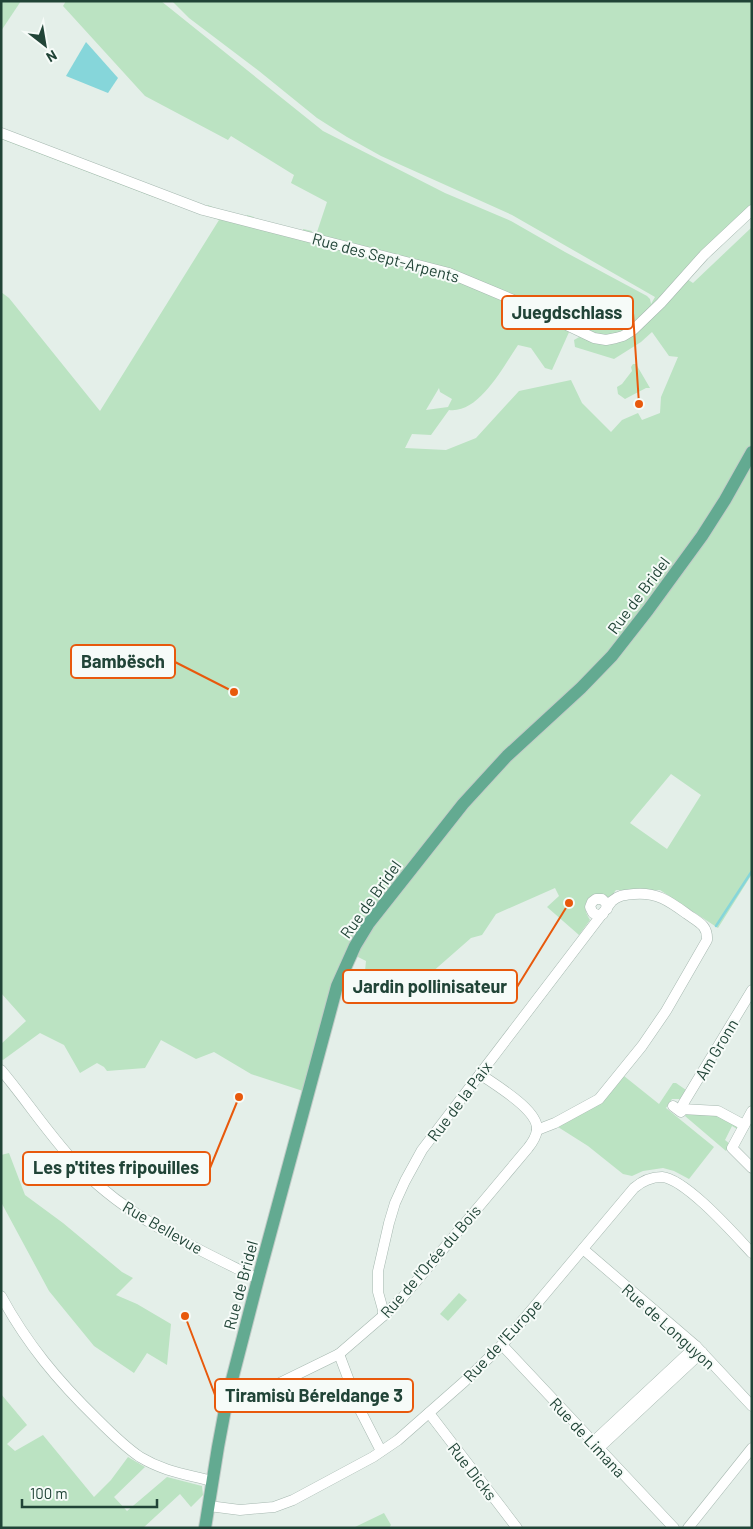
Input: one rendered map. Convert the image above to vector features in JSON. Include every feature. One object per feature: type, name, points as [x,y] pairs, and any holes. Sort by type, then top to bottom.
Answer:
[{"type":"main road","name":"Rue de Bridel","points":[[205,1528],[227,1399],[337,986],[355,946],[373,918],[463,804],[507,756],[581,688],[612,656],[702,536],[752,452]]},
{"type":"street","name":"Rue des Sept-Arpents","points":[[1,133],[203,210],[449,272],[594,338],[606,340],[624,336],[642,322],[704,255],[752,210]]},
{"type":"street","name":"Rue de la Paix","points":[[383,1316],[378,1292],[378,1271],[395,1203],[422,1150],[605,911],[619,896],[644,893],[668,901],[703,925],[708,932],[707,940],[647,1039],[599,1099],[555,1123],[537,1130]]},
{"type":"street","name":"Am Gronn","points":[[744,1125],[718,1111],[677,1107],[683,1104],[752,990]]},
{"type":"street","name":"Rue Bellevue","points":[[1,1070],[59,1144],[84,1171],[122,1205],[155,1226],[258,1279]]},
{"type":"street","points":[[480,1074],[527,1109],[534,1118],[537,1130]]},
{"type":"street","points":[[752,1111],[732,1148],[752,1168]]},
{"type":"street","name":"Rue de l'Orée du Bois","points":[[227,1399],[251,1397],[339,1354],[383,1316],[403,1297],[528,1148],[534,1140],[537,1130]]},
{"type":"street","name":"Rue de l'Europe","points":[[209,1506],[240,1510],[274,1507],[293,1500],[381,1451],[429,1413],[502,1345],[634,1188],[643,1180],[662,1177],[677,1183],[696,1197],[752,1254]]},
{"type":"street","name":"Rue de Longuyon","points":[[583,1249],[699,1349],[752,1406]]},
{"type":"street","points":[[1,1296],[23,1334],[44,1362],[72,1394],[114,1435],[139,1456],[161,1467],[177,1474],[212,1481]]},
{"type":"street","name":"Rue de Limana","points":[[502,1345],[674,1528]]},
{"type":"street","points":[[596,1445],[699,1349]]},
{"type":"street","points":[[339,1354],[360,1410],[381,1451]]},
{"type":"street","name":"Rue Dicks","points":[[429,1413],[517,1528]]},
{"type":"street","points":[[688,1528],[752,1448]]},
{"type":"green space","points":[[1,1],[21,1],[1,31]]},
{"type":"green space","points":[[66,1],[161,1],[323,131],[445,193],[511,221],[647,296],[651,304],[655,297],[512,215],[381,156],[347,137],[317,118],[189,18],[172,1],[752,1],[752,210],[684,277],[693,283],[752,227],[752,874],[718,928],[660,890],[616,890],[610,898],[598,894],[587,901],[585,908],[590,920],[579,935],[547,907],[559,896],[555,888],[496,914],[482,935],[471,938],[406,995],[365,971],[366,961],[346,951],[332,984],[303,1091],[251,1074],[214,1052],[196,1059],[161,1040],[145,1068],[107,1071],[97,1063],[80,1073],[64,1045],[40,1033],[3,1060],[1,1059],[1,1044],[26,1021],[1,993],[1,292],[9,298],[100,411],[219,220],[1,139],[1,129],[207,207],[208,205],[224,212],[247,217],[247,215],[254,217],[253,219],[303,232],[303,229],[312,231],[311,234],[316,235],[327,202],[291,183],[294,175],[231,136],[228,140],[145,96],[63,6]],"holes":[[[570,330],[581,336],[574,340],[575,347],[614,359],[641,342],[652,332],[669,356],[678,357],[661,397],[660,413],[642,420],[638,413],[622,420],[611,432],[582,403],[571,380],[519,391],[476,438],[446,450],[405,448],[412,434],[431,435],[449,410],[460,409],[470,405],[480,397],[518,345],[531,348],[545,368],[552,370]],[[439,388],[440,392],[452,399],[448,407],[426,410]],[[671,774],[701,795],[667,849],[630,823]]]},
{"type":"green space","points":[[633,364],[636,364],[650,388],[646,388],[625,399],[618,394],[617,387],[622,384],[632,371],[631,367]]},
{"type":"green space","points":[[624,1076],[659,1104],[673,1083],[686,1090],[680,1099],[672,1099],[666,1108],[714,1147],[689,1179],[674,1171],[663,1168],[643,1171],[632,1176],[623,1174],[588,1146],[558,1127],[602,1103]]},
{"type":"green space","points":[[687,1113],[717,1115],[738,1126],[737,1129],[732,1126],[725,1140],[730,1144],[726,1151],[685,1116]]},
{"type":"green space","points":[[9,1153],[25,1195],[63,1223],[122,1272],[133,1278],[116,1295],[137,1304],[171,1324],[167,1365],[147,1353],[134,1373],[94,1346],[49,1291],[1,1202],[1,1155]]},
{"type":"green space","points":[[459,1293],[467,1300],[448,1321],[440,1314]]},
{"type":"green space","points":[[1,1394],[27,1425],[7,1444],[15,1451],[43,1435],[94,1497],[111,1480],[128,1457],[145,1467],[114,1497],[127,1511],[167,1477],[202,1486],[203,1495],[191,1507],[180,1494],[143,1528],[1,1528]]},
{"type":"green space","points":[[384,1513],[391,1525],[389,1528],[353,1528]]},
{"type":"water","points":[[86,42],[118,78],[108,93],[66,76]]},
{"type":"waterway","points":[[716,926],[752,871]]},
{"type":"place","name":"Juegdschlass","points":[[639,404]]},
{"type":"place","name":"Bambësch","points":[[234,692]]},
{"type":"place","name":"Jardin pollinisateur","points":[[569,903]]},
{"type":"place","name":"Les p'tites fripouilles","points":[[239,1097]]},
{"type":"place","name":"Tiramisù Béreldange 3","points":[[185,1316]]}]
